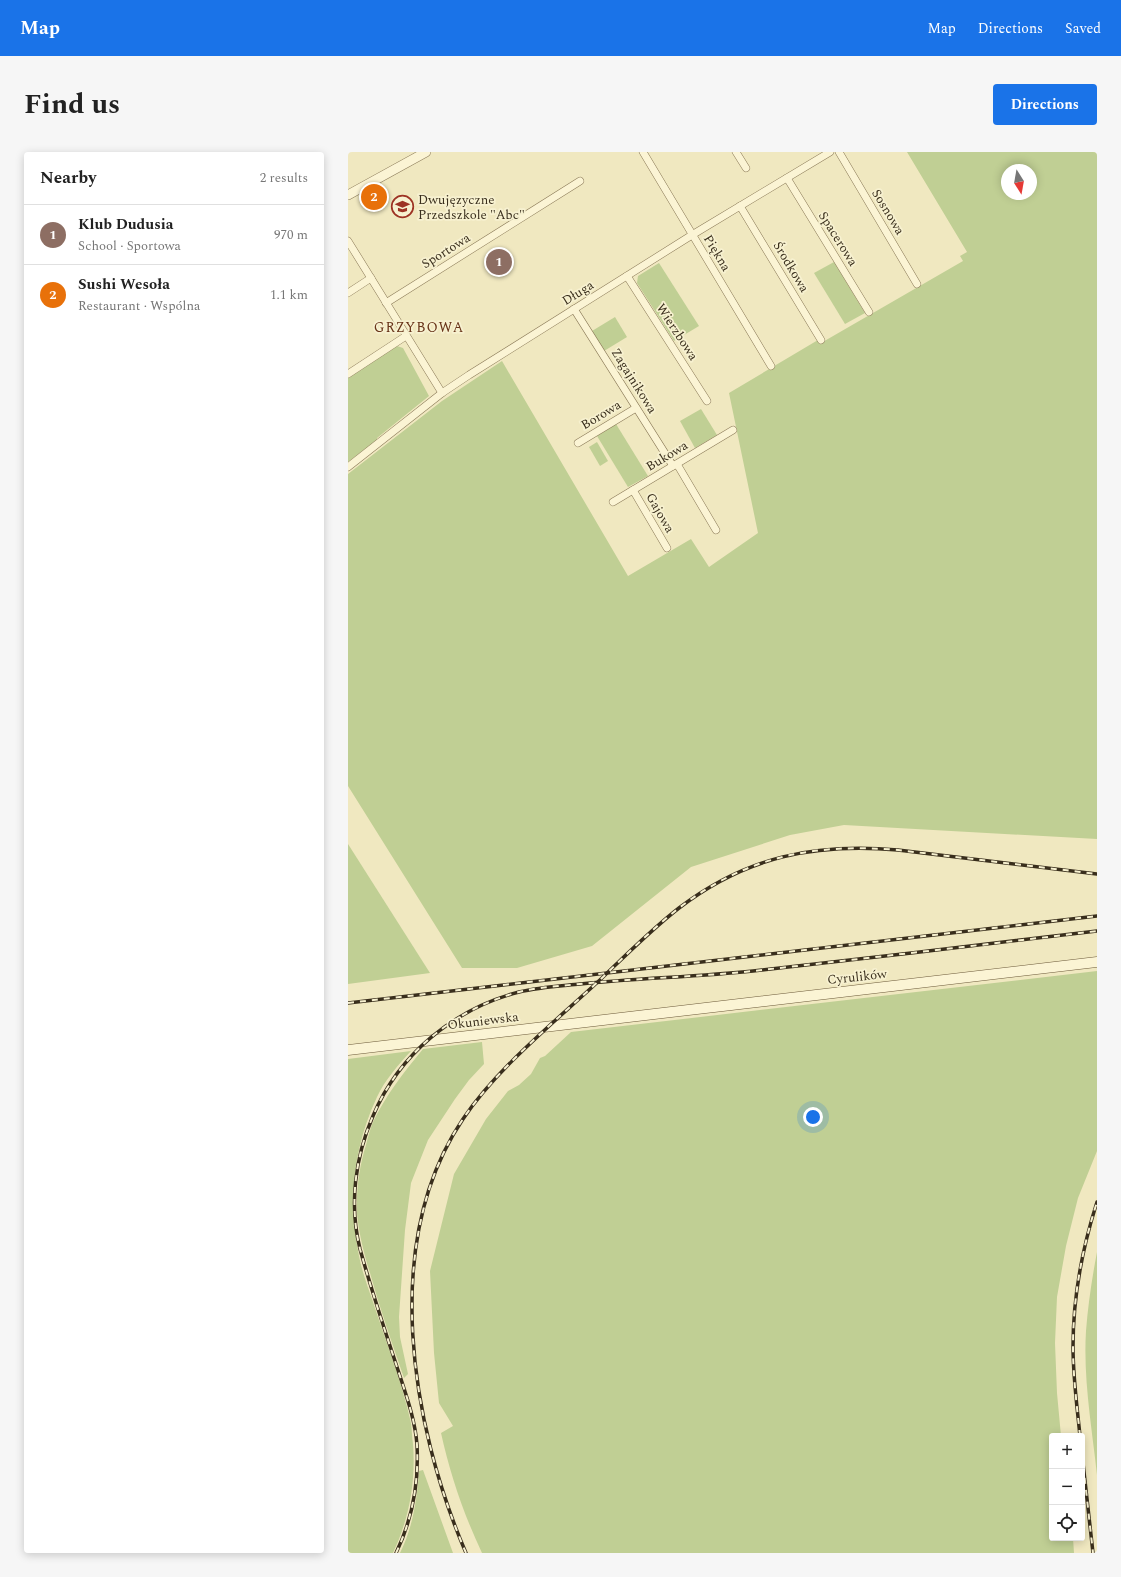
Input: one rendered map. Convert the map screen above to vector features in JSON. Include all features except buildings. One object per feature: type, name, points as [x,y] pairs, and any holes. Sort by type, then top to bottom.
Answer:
[{"type":"main road","name":"Cyrulików","points":[[620,1018],[1097,962]]},
{"type":"main road","name":"Okuniewska","points":[[348,1050],[620,1018]]},
{"type":"street","points":[[348,195],[426,152]]},
{"type":"street","name":"Piękna","points":[[643,152],[771,366]]},
{"type":"street","points":[[736,152],[746,168]]},
{"type":"street","name":"Długa","points":[[348,467],[442,393],[469,375],[692,235],[830,152]]},
{"type":"street","name":"Sosnowa","points":[[839,152],[917,284]]},
{"type":"street","name":"Spacerowa","points":[[787,178],[869,312]]},
{"type":"street","name":"Sportowa","points":[[386,303],[580,181]]},
{"type":"street","name":"Środkowa","points":[[740,206],[821,340]]},
{"type":"street","points":[[348,240],[442,393]]},
{"type":"street","name":"Wierzbowa","points":[[627,276],[707,401]]},
{"type":"street","points":[[348,293],[371,278]]},
{"type":"street","name":"Zagajnikowa","points":[[574,309],[636,408],[675,465],[716,530]]},
{"type":"street","points":[[348,374],[406,336]]},
{"type":"street","name":"Borowa","points":[[578,443],[636,408]]},
{"type":"street","name":"Bukowa","points":[[613,502],[733,430]]},
{"type":"street","name":"Gajowa","points":[[633,490],[667,548]]},
{"type":"green space","points":[[907,152],[1097,152],[1097,839],[844,825],[790,835],[691,867],[592,946],[517,968],[462,968],[348,786],[348,474],[442,401],[502,361],[628,576],[691,539],[709,567],[758,533],[729,393],[818,340],[818,343],[821,343],[963,261],[960,256],[967,252]]},
{"type":"green space","points":[[834,262],[865,313],[845,324],[814,273]]},
{"type":"green space","points":[[659,263],[699,326],[674,341],[637,283],[638,276]]},
{"type":"green space","points":[[615,317],[627,337],[604,351],[592,331]]},
{"type":"green space","points":[[397,346],[403,348],[429,396],[377,438],[377,440],[348,462],[348,378]]},
{"type":"green space","points":[[701,409],[717,435],[695,448],[680,421]]},
{"type":"green space","points":[[616,424],[648,476],[628,487],[597,436]]},
{"type":"green space","points":[[597,442],[608,461],[600,466],[589,447]]},
{"type":"green space","points":[[348,844],[430,973],[348,984]]},
{"type":"green space","points":[[1097,971],[1097,1151],[1078,1198],[1066,1246],[1057,1297],[1055,1343],[1061,1433],[1049,1433],[1049,1541],[1073,1541],[1074,1553],[482,1553],[458,1494],[441,1433],[453,1426],[439,1403],[434,1353],[430,1271],[454,1174],[486,1119],[508,1091],[519,1085],[531,1074],[540,1058],[545,1056],[571,1032]]},
{"type":"green space","points":[[482,1042],[484,1064],[469,1080],[455,1099],[428,1140],[411,1183],[405,1230],[399,1317],[400,1337],[408,1374],[404,1378],[386,1326],[360,1236],[357,1214],[358,1179],[371,1127],[378,1112],[396,1084],[423,1049]]},
{"type":"green space","points":[[411,1051],[384,1085],[369,1116],[358,1155],[355,1175],[354,1215],[360,1262],[398,1377],[411,1423],[414,1458],[412,1486],[407,1514],[399,1540],[393,1553],[348,1553],[348,1059]]},
{"type":"green space","points":[[1097,1252],[1097,1475],[1088,1403],[1085,1349],[1089,1301]]},
{"type":"green space","points":[[423,1470],[453,1553],[400,1553],[414,1513],[419,1471]]},
{"type":"railway","points":[[466,1553],[447,1503],[431,1448],[419,1392],[413,1334],[413,1277],[421,1221],[437,1168],[463,1119],[493,1081],[528,1045],[669,916],[705,890],[730,876],[756,865],[783,857],[810,852],[868,848],[898,850],[1097,874]]},
{"type":"railway","points":[[348,1003],[1097,916]]},
{"type":"railway","points":[[396,1553],[402,1540],[413,1500],[417,1473],[416,1435],[409,1405],[360,1249],[355,1215],[356,1181],[358,1164],[367,1132],[384,1094],[413,1054],[431,1037],[451,1022],[472,1010],[495,1000],[534,989],[602,982],[753,971],[1097,931]]},
{"type":"railway","points":[[1080,1433],[1075,1392],[1073,1328],[1079,1273],[1097,1202]]},
{"type":"railway","points":[[1084,1469],[1093,1553]]},
{"type":"place","name":"Sushi Wesoła","points":[[374,197]]},
{"type":"place","name":"Dwujęzyczne Przedszkole \"Abc\"","points":[[403,207]]},
{"type":"place","name":"Klub Dudusia","points":[[499,262]]},
{"type":"district","name":"GRZYBOWA","points":[[419,327]]}]
